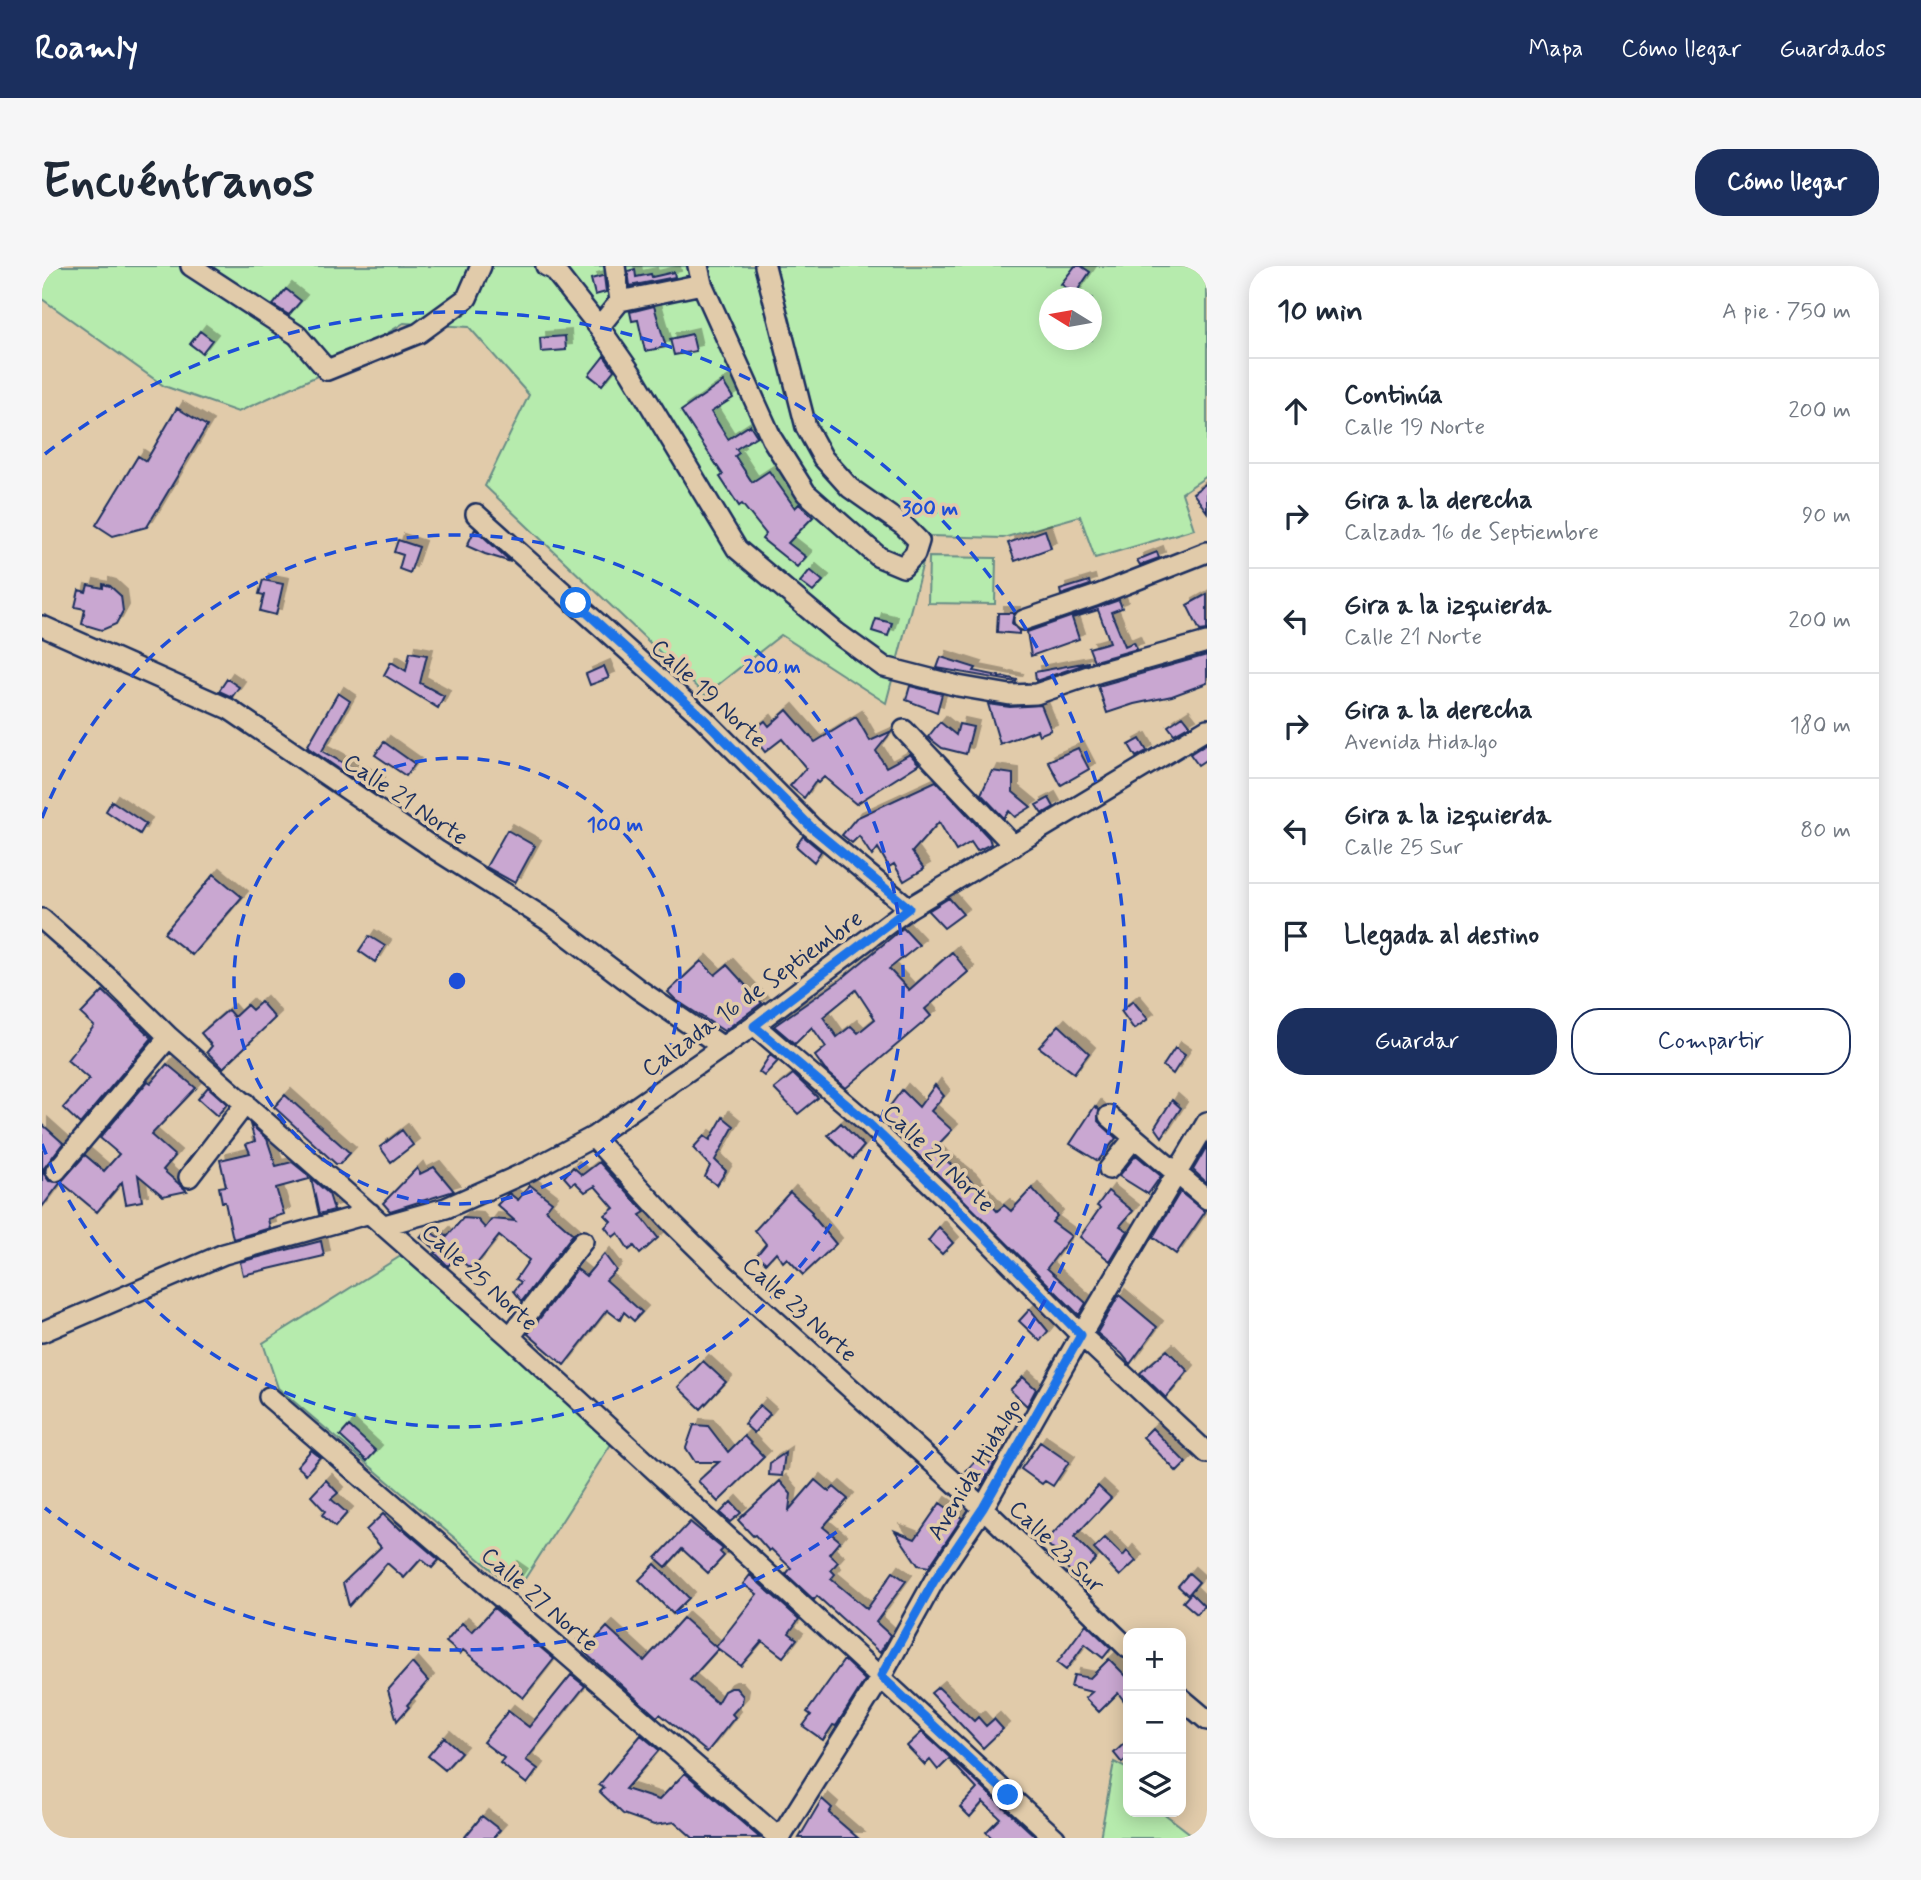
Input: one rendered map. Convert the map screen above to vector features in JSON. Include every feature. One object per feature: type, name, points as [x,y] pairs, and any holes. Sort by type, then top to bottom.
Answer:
[{"type":"street","points":[[191,266],[297,335],[327,370],[419,333],[467,298],[481,266]]},
{"type":"street","points":[[546,266],[554,270],[631,373],[737,549],[837,633],[884,667],[958,686],[1010,695],[1036,694],[1100,672],[1207,642]]},
{"type":"street","points":[[615,266],[620,302]]},
{"type":"street","points":[[599,327],[620,302],[700,275],[772,439],[806,493],[879,557],[903,567],[915,554],[919,541],[904,526],[850,488],[823,458],[806,427],[765,266]]},
{"type":"street","name":"Calle 19 Norte","points":[[476,514],[703,718],[811,827],[909,908]]},
{"type":"street","points":[[1024,620],[1095,596],[1207,552]]},
{"type":"street","name":"Calle 21 Norte","points":[[42,626],[229,709],[438,851],[549,921],[638,989],[723,1047]]},
{"type":"street","name":"Calzada 16 de Septiembre","points":[[42,1332],[224,1254],[378,1219],[446,1208],[531,1170],[593,1137],[754,1026],[909,908],[1207,729]]},
{"type":"street","points":[[904,730],[1014,846]]},
{"type":"street","name":"Calle 25 Norte","points":[[42,919],[111,979],[169,1037],[510,1338],[1055,1838]]},
{"type":"street","name":"Calle 21 Norte","points":[[754,1026],[867,1122],[958,1209],[1081,1335],[1207,1453]]},
{"type":"street","points":[[56,1171],[169,1037]]},
{"type":"street","points":[[189,1177],[246,1103]]},
{"type":"street","points":[[1109,1115],[1207,1199]]},
{"type":"street","name":"Avenida Hidalgo","points":[[779,1838],[881,1676],[934,1581],[983,1508],[1207,1122]]},
{"type":"street","name":"Calle 23 Norte","points":[[593,1137],[724,1274],[983,1508]]},
{"type":"street","points":[[1109,1169],[1134,1138]]},
{"type":"street","points":[[510,1338],[583,1241]]},
{"type":"street","name":"Calle 27 Norte","points":[[269,1397],[779,1838]]},
{"type":"street","name":"Calle 23 Sur","points":[[983,1508],[1123,1643]]},
{"type":"street","points":[[1186,1702],[1207,1720]]},
{"type":"green space","points":[[42,266],[1207,266],[1207,476],[1182,493],[1194,529],[1095,558],[1080,516],[1003,538],[930,536],[886,703],[781,635],[705,695],[485,486],[529,395],[469,327],[404,323],[317,376],[238,412],[164,386],[42,299]]},
{"type":"green space","points":[[929,557],[996,558],[995,604],[928,603]]},
{"type":"green space","points":[[404,1254],[613,1441],[517,1591],[278,1388],[263,1343]]},
{"type":"green space","points":[[1114,1762],[1123,1766],[1123,1817],[1169,1817],[1196,1838],[1100,1838]]},
{"type":"building","points":[[1075,266],[1081,266],[1090,272],[1080,287],[1065,287],[1061,284]]},
{"type":"building","points":[[635,269],[636,277],[674,272],[675,277],[630,286],[628,271]]},
{"type":"building","points":[[604,276],[606,292],[595,295],[591,279]]},
{"type":"building","points":[[286,289],[301,301],[289,315],[273,305]]},
{"type":"building","points":[[654,306],[666,347],[645,351],[638,320],[632,321],[630,312]]},
{"type":"building","points":[[200,331],[212,340],[202,353],[190,344]]},
{"type":"building","points":[[692,334],[696,351],[674,355],[670,339]]},
{"type":"building","points":[[565,336],[566,350],[541,352],[540,338]]},
{"type":"building","points":[[604,356],[614,370],[602,385],[589,375]]},
{"type":"building","points":[[723,382],[733,398],[711,412],[728,439],[750,425],[757,436],[736,449],[739,453],[735,456],[752,482],[769,471],[795,508],[799,504],[813,517],[788,543],[806,557],[797,567],[762,539],[766,534],[742,504],[739,506],[720,477],[723,475],[681,411]]},
{"type":"building","points":[[177,408],[207,426],[147,527],[113,536],[96,525],[138,456],[146,461]]},
{"type":"building","points":[[1207,483],[1207,512],[1193,493]]},
{"type":"building","points":[[475,529],[511,562],[467,546]]},
{"type":"building","points":[[1045,530],[1051,548],[1015,561],[1008,543]]},
{"type":"building","points":[[398,540],[419,547],[410,573],[399,569],[403,555],[394,552]]},
{"type":"building","points":[[1157,552],[1159,558],[1140,565],[1137,560]]},
{"type":"building","points":[[810,570],[823,581],[813,592],[800,582]]},
{"type":"building","points":[[263,580],[283,584],[276,615],[260,611],[264,595],[259,594]]},
{"type":"building","points":[[1089,581],[1090,585],[1061,595],[1060,590]]},
{"type":"building","points":[[103,584],[110,586],[121,596],[123,611],[116,624],[102,630],[82,624],[85,609],[75,607],[79,590],[86,592],[88,585],[103,588]]},
{"type":"building","points":[[1207,594],[1207,630],[1200,631],[1187,605]]},
{"type":"building","points":[[1119,600],[1122,608],[1111,612],[1125,646],[1134,642],[1137,649],[1091,662],[1094,661],[1089,648],[1110,642],[1098,610],[1072,618],[1079,639],[1031,656],[1027,632]]},
{"type":"building","points":[[998,613],[1014,613],[1012,623],[1019,634],[997,632]]},
{"type":"building","points":[[876,619],[892,623],[888,636],[872,631]]},
{"type":"building","points":[[410,652],[427,655],[420,683],[444,696],[438,708],[384,675],[391,662],[406,671]]},
{"type":"building","points":[[1207,655],[1207,683],[1172,696],[1107,713],[1098,686]]},
{"type":"building","points":[[941,657],[976,668],[974,671],[1017,680],[1016,682],[937,668]]},
{"type":"building","points":[[1088,663],[1036,681],[1035,672]]},
{"type":"building","points":[[604,666],[609,678],[590,685],[586,674]]},
{"type":"building","points":[[227,679],[239,687],[232,697],[219,691]]},
{"type":"building","points":[[910,686],[942,694],[937,712],[906,700]]},
{"type":"building","points":[[338,693],[350,701],[322,751],[379,783],[374,793],[307,747]]},
{"type":"building","points":[[988,704],[1010,707],[1041,705],[1051,730],[1039,735],[1037,730],[1000,744]]},
{"type":"building","points":[[787,710],[815,742],[856,717],[870,741],[892,731],[876,751],[886,767],[910,754],[919,764],[856,804],[824,777],[818,783],[816,781],[804,798],[790,786],[806,768],[782,739],[765,752],[750,733],[765,721],[769,726]]},
{"type":"building","points":[[1183,716],[1190,725],[1174,734],[1168,726]]},
{"type":"building","points":[[940,722],[956,735],[959,724],[973,727],[966,754],[942,748],[928,737]]},
{"type":"building","points":[[1140,739],[1147,751],[1136,757],[1129,745]]},
{"type":"building","points":[[384,742],[415,764],[406,776],[375,755]]},
{"type":"building","points":[[1207,743],[1207,759],[1198,765],[1190,754]]},
{"type":"building","points":[[1078,748],[1089,769],[1061,785],[1048,761]]},
{"type":"building","points":[[992,771],[1013,774],[1013,792],[1031,807],[1015,817],[1009,811],[1004,818],[981,794]]},
{"type":"building","points":[[936,781],[989,838],[991,844],[977,851],[971,842],[956,851],[939,822],[912,852],[924,869],[904,881],[894,864],[889,867],[878,848],[872,856],[859,836],[852,843],[842,835],[856,818]]},
{"type":"building","points":[[1049,798],[1054,807],[1042,814],[1036,805]]},
{"type":"building","points":[[112,801],[146,824],[140,834],[106,811]]},
{"type":"building","points":[[507,830],[535,846],[515,883],[486,867]]},
{"type":"building","points":[[803,836],[821,851],[814,862],[796,846]]},
{"type":"building","points":[[214,874],[242,897],[192,955],[164,933]]},
{"type":"building","points":[[949,898],[963,914],[944,928],[928,911]]},
{"type":"building","points":[[903,928],[919,945],[889,969],[909,990],[952,952],[968,972],[925,1009],[931,1016],[846,1088],[825,1070],[815,1056],[826,1047],[812,1027],[795,1044],[774,1026],[840,980]],"holes":[[[856,990],[875,1019],[858,1033],[851,1026],[837,1037],[823,1017]]]},
{"type":"building","points":[[369,936],[385,946],[375,962],[359,951]]},
{"type":"building","points":[[701,961],[715,975],[727,965],[762,1003],[724,1031],[676,1000],[668,992]]},
{"type":"building","points":[[103,991],[152,1038],[80,1124],[63,1108],[89,1079],[67,1060],[94,1026],[81,1014]]},
{"type":"building","points":[[1133,1001],[1148,1019],[1134,1029],[1121,1011]]},
{"type":"building","points":[[261,1002],[275,1018],[223,1068],[207,1052],[212,1046],[201,1033],[228,1010],[234,1017],[247,1005],[252,1010]]},
{"type":"building","points":[[1059,1025],[1089,1053],[1074,1073],[1039,1047]]},
{"type":"building","points":[[1175,1048],[1185,1055],[1173,1074],[1163,1066]]},
{"type":"building","points":[[770,1055],[778,1061],[764,1076],[759,1072]]},
{"type":"building","points":[[167,1064],[196,1088],[151,1135],[175,1156],[163,1170],[187,1191],[163,1196],[138,1175],[142,1201],[126,1204],[122,1182],[97,1212],[61,1182],[85,1155],[104,1171],[119,1154],[100,1138],[148,1081],[151,1083]]},
{"type":"building","points":[[793,1074],[818,1098],[798,1114],[774,1089]]},
{"type":"building","points":[[935,1085],[944,1096],[931,1111],[952,1130],[933,1150],[969,1179],[997,1211],[1004,1205],[1011,1211],[1032,1188],[1057,1216],[1052,1222],[1071,1236],[1047,1268],[1086,1303],[1079,1315],[881,1118],[902,1090],[919,1107]]},
{"type":"building","points":[[208,1087],[227,1104],[217,1116],[198,1099]]},
{"type":"building","points":[[285,1095],[350,1153],[340,1164],[336,1164],[274,1107]]},
{"type":"building","points":[[1172,1100],[1181,1108],[1162,1137],[1155,1127]]},
{"type":"building","points":[[1095,1106],[1099,1110],[1098,1121],[1116,1138],[1098,1161],[1070,1144]]},
{"type":"building","points":[[723,1117],[734,1126],[715,1160],[726,1171],[717,1185],[705,1177],[710,1166],[693,1148],[704,1136],[710,1140]]},
{"type":"building","points":[[841,1123],[864,1146],[853,1159],[828,1135]]},
{"type":"building","points":[[42,1124],[63,1143],[44,1168],[44,1174],[49,1181],[61,1182],[42,1207]]},
{"type":"building","points":[[250,1124],[267,1139],[276,1166],[292,1162],[308,1175],[309,1179],[276,1188],[284,1214],[268,1219],[270,1228],[233,1239],[219,1187],[226,1186],[220,1160],[250,1153],[246,1144],[255,1141]]},
{"type":"building","points":[[402,1130],[413,1145],[391,1162],[380,1147]]},
{"type":"building","points":[[1207,1146],[1207,1183],[1193,1170]]},
{"type":"building","points":[[1136,1155],[1161,1176],[1148,1194],[1119,1176]]},
{"type":"building","points":[[599,1162],[645,1212],[640,1215],[658,1238],[640,1254],[634,1246],[629,1250],[618,1233],[613,1237],[605,1227],[611,1221],[605,1215],[614,1208],[595,1186],[585,1192],[575,1182],[571,1185],[564,1177],[573,1167],[582,1175]]},
{"type":"building","points":[[434,1167],[454,1191],[390,1211],[383,1203],[417,1168],[420,1174]]},
{"type":"building","points":[[311,1178],[329,1194],[334,1210],[319,1214]]},
{"type":"building","points":[[530,1185],[552,1202],[546,1210],[573,1234],[522,1301],[514,1291],[521,1282],[516,1279],[529,1260],[499,1236],[475,1266],[473,1264],[470,1268],[456,1257],[448,1266],[435,1253],[438,1251],[420,1237],[427,1229],[439,1238],[444,1233],[447,1237],[463,1218],[477,1219],[485,1228],[492,1219],[515,1221],[497,1205],[509,1193],[518,1200]]},
{"type":"building","points":[[1108,1191],[1133,1211],[1120,1226],[1128,1231],[1110,1261],[1080,1237]]},
{"type":"building","points":[[790,1192],[812,1212],[836,1244],[803,1275],[787,1258],[783,1262],[776,1252],[766,1263],[757,1255],[766,1244],[755,1230]]},
{"type":"building","points":[[1180,1192],[1205,1212],[1176,1254],[1153,1237]]},
{"type":"building","points":[[939,1227],[953,1243],[942,1254],[928,1241]]},
{"type":"building","points":[[321,1241],[324,1256],[243,1275],[240,1262]]},
{"type":"building","points":[[604,1254],[616,1270],[606,1280],[642,1312],[634,1321],[624,1312],[620,1320],[607,1310],[564,1365],[528,1334],[577,1269],[586,1276]]},
{"type":"building","points":[[1119,1295],[1157,1327],[1130,1364],[1097,1333]]},
{"type":"building","points":[[1030,1309],[1048,1331],[1040,1341],[1019,1321]]},
{"type":"building","points":[[1167,1350],[1188,1371],[1166,1398],[1140,1373]]},
{"type":"building","points":[[703,1361],[726,1382],[701,1409],[678,1387]]},
{"type":"building","points":[[1023,1377],[1036,1389],[1027,1406],[1010,1390]]},
{"type":"building","points":[[760,1405],[770,1414],[754,1433],[744,1424]]},
{"type":"building","points":[[694,1425],[708,1426],[728,1452],[744,1436],[764,1457],[718,1502],[698,1481],[719,1462],[695,1462],[686,1448]]},
{"type":"building","points":[[349,1426],[376,1451],[367,1461],[340,1436]]},
{"type":"building","points":[[1152,1428],[1186,1463],[1177,1472],[1143,1437]]},
{"type":"building","points":[[1040,1442],[1069,1462],[1053,1486],[1045,1481],[1042,1484],[1021,1469]]},
{"type":"building","points":[[311,1450],[320,1457],[306,1474],[297,1466]]},
{"type":"building","points":[[785,1453],[782,1476],[769,1475],[770,1463]]},
{"type":"building","points":[[997,1453],[999,1455],[982,1485],[966,1471],[977,1459],[986,1467]]},
{"type":"building","points":[[326,1480],[338,1493],[331,1499],[347,1513],[335,1527],[322,1515],[325,1511],[311,1496]]},
{"type":"building","points":[[815,1480],[829,1492],[834,1487],[848,1499],[823,1527],[840,1541],[829,1554],[838,1562],[831,1570],[835,1574],[831,1579],[867,1609],[893,1572],[906,1581],[876,1622],[890,1635],[880,1653],[817,1596],[814,1600],[786,1574],[791,1568],[771,1549],[769,1551],[738,1520],[780,1481],[791,1494],[789,1510]]},
{"type":"building","points":[[1098,1486],[1111,1498],[1074,1537],[1096,1559],[1077,1578],[1064,1565],[1066,1562],[1045,1542]]},
{"type":"building","points":[[731,1502],[741,1513],[730,1522],[720,1513]]},
{"type":"building","points":[[940,1503],[962,1518],[929,1567],[918,1565],[895,1531],[915,1539]]},
{"type":"building","points":[[383,1514],[439,1560],[432,1568],[421,1559],[404,1578],[387,1563],[349,1606],[343,1583],[381,1547],[366,1530]]},
{"type":"building","points":[[690,1522],[723,1549],[720,1552],[724,1556],[708,1573],[682,1549],[666,1567],[656,1558]]},
{"type":"building","points":[[1105,1538],[1123,1556],[1127,1551],[1136,1561],[1120,1576],[1094,1549]]},
{"type":"building","points":[[655,1564],[689,1598],[673,1614],[639,1580]]},
{"type":"building","points":[[511,1567],[521,1574],[513,1586],[503,1579]]},
{"type":"building","points":[[1189,1573],[1199,1582],[1188,1595],[1178,1586]]},
{"type":"building","points":[[750,1575],[799,1619],[789,1633],[797,1639],[783,1657],[762,1641],[741,1666],[716,1647],[757,1594],[743,1584]]},
{"type":"building","points":[[1191,1593],[1204,1606],[1197,1614],[1183,1602]]},
{"type":"building","points":[[494,1608],[554,1659],[523,1698],[463,1650],[460,1654],[446,1642],[462,1623],[472,1632]]},
{"type":"building","points":[[683,1618],[718,1649],[690,1680],[717,1703],[724,1691],[730,1688],[736,1688],[743,1696],[742,1703],[732,1714],[735,1717],[707,1752],[660,1714],[657,1717],[584,1652],[607,1627],[644,1661]]},
{"type":"building","points":[[1086,1624],[1111,1648],[1103,1658],[1085,1644],[1066,1670],[1057,1663]]},
{"type":"building","points":[[1109,1659],[1123,1673],[1123,1700],[1118,1693],[1099,1712],[1085,1698],[1092,1692],[1071,1687],[1074,1675],[1090,1678]]},
{"type":"building","points":[[844,1660],[865,1680],[836,1726],[833,1725],[823,1740],[803,1726],[811,1715],[807,1712]]},
{"type":"building","points":[[412,1663],[428,1681],[397,1721],[388,1690]]},
{"type":"building","points":[[571,1675],[585,1686],[526,1760],[538,1769],[527,1784],[500,1763],[504,1758],[483,1742],[508,1711],[529,1727]]},
{"type":"building","points":[[938,1687],[974,1721],[978,1717],[986,1726],[994,1719],[1003,1729],[983,1748],[931,1693]]},
{"type":"building","points":[[922,1732],[1037,1838],[992,1838],[986,1832],[1000,1818],[983,1802],[970,1817],[960,1807],[977,1789],[949,1759],[938,1770],[930,1760],[925,1765],[907,1746]]},
{"type":"building","points":[[641,1735],[659,1750],[625,1789],[659,1800],[685,1773],[760,1838],[693,1838],[675,1822],[654,1825],[623,1814],[600,1792],[604,1788],[599,1785]]},
{"type":"building","points":[[444,1737],[461,1752],[445,1770],[428,1756]]},
{"type":"building","points":[[1123,1745],[1122,1763],[1114,1753]]},
{"type":"building","points":[[822,1799],[832,1808],[829,1813],[858,1838],[799,1838]]},
{"type":"building","points":[[482,1816],[500,1830],[493,1838],[464,1838]]},
{"type":"route","points":[[576,603],[703,718],[811,827],[909,908],[754,1026],[867,1122],[958,1209],[1081,1335],[983,1508],[934,1581],[881,1676],[1008,1795]]}]
